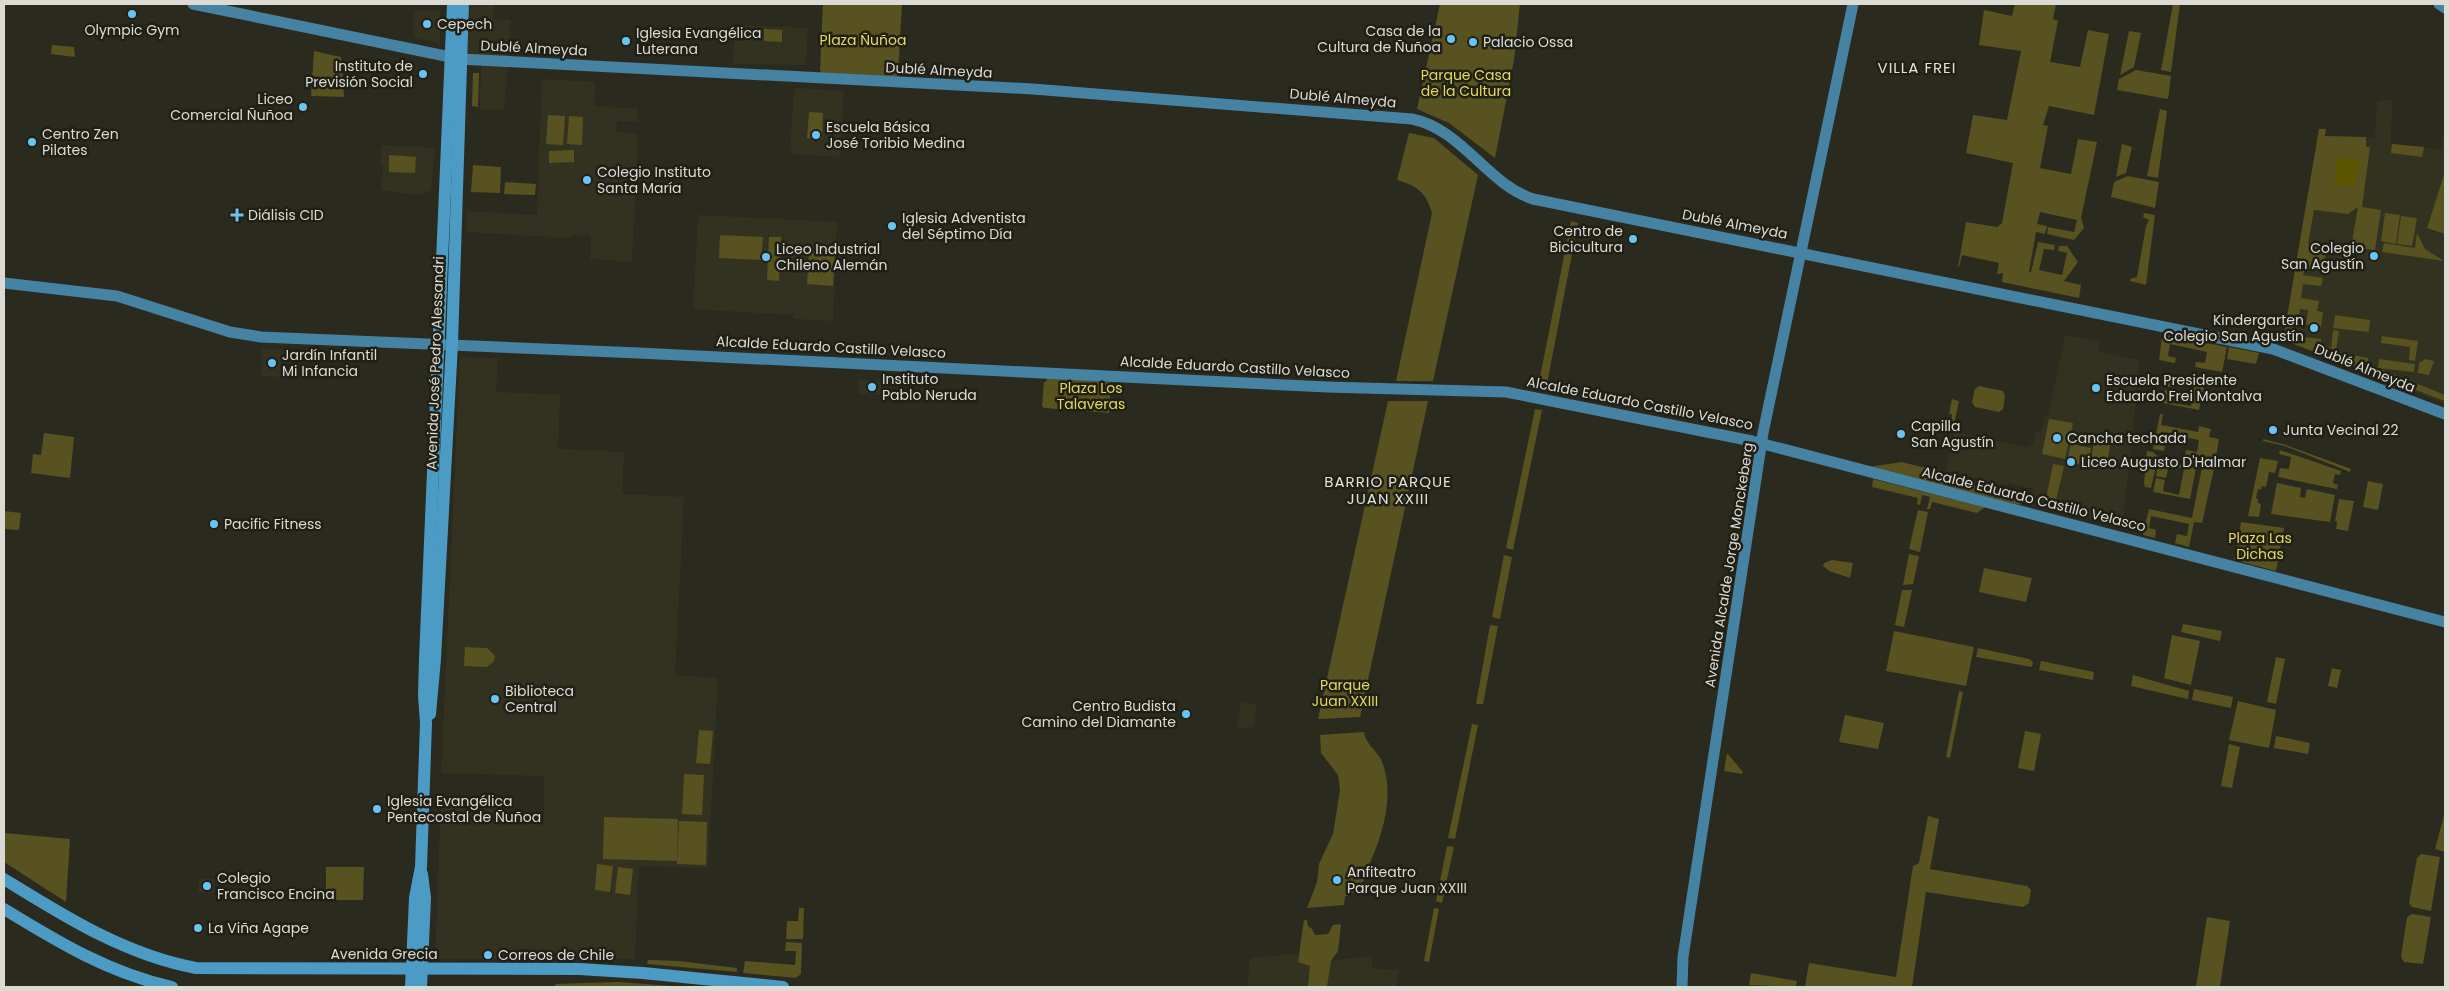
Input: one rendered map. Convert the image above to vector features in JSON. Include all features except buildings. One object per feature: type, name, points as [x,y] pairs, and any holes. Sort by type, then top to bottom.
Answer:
[{"type":"main road","name":"Dublé Almeyda","points":[[193,4],[456,59],[1024,89],[1412,119],[1440,130],[1514,190],[1526,197],[2273,349],[2445,414]]},
{"type":"main road","name":"Avenida José Pedro Alessandri","points":[[421,987],[416,969],[415,898],[420,867],[426,723],[424,659],[446,344],[456,59],[453,4]]},
{"type":"main road","name":"Avenida José Pedro Alessandri","points":[[456,59],[463,4]]},
{"type":"main road","name":"Avenida Alcalde Jorge Monckeberg","points":[[1682,987],[1683,957],[1763,443],[1800,252],[1830,122],[1853,4]]},
{"type":"main road","points":[[2439,4],[2445,8]]},
{"type":"main road","name":"Alcalde Eduardo Castillo Velasco","points":[[4,282],[117,296],[247,336],[1327,387],[1488,391],[1533,397],[1763,443],[2445,622]]},
{"type":"main road","name":"Avenida Grecia","points":[[4,880],[117,943],[148,956],[176,964],[213,969],[608,970],[783,987]]},
{"type":"main road","points":[[4,909],[47,935],[107,967],[140,980],[172,987]]},
{"type":"main road","name":"Avenida Alcalde Jorge Monckeberg","points":[[1674,987],[1683,957]]},
{"type":"main road","name":"Avenida José Pedro Alessandri","points":[[410,987],[416,969]]},
{"type":"shaded area","points":[[470,4],[494,4],[493,19],[511,20],[504,110],[480,110],[481,61],[467,60]]},
{"type":"shaded area","name":"Cepech","points":[[414,10],[440,11],[440,43],[414,38]]},
{"type":"shaded area","points":[[735,25],[808,28],[806,65],[733,64]]},
{"type":"shaded area","name":"Colegio Instituto Santa María","points":[[542,79],[595,82],[594,106],[638,109],[638,122],[617,121],[616,132],[638,134],[632,262],[590,259],[591,236],[571,235],[570,238],[466,232],[467,211],[537,215]]},
{"type":"shaded area","name":"Escuela Básica José Toribio Medina","points":[[794,88],[844,91],[840,157],[790,154]]},
{"type":"shaded area","name":"Colegio San Agustín","points":[[2392,100],[2391,143],[2441,150],[2443,135],[2445,134],[2445,404],[2285,340],[2321,136],[2375,138],[2377,101]]},
{"type":"shaded area","points":[[381,145],[435,148],[431,190],[420,195],[381,190],[383,166],[380,165]]},
{"type":"shaded area","points":[[2338,157],[2360,161],[2356,187],[2334,184]]},
{"type":"shaded area","name":"Liceo Industrial Chileno Alemán","points":[[698,215],[837,222],[833,321],[793,319],[793,315],[693,309]]},
{"type":"shaded area","points":[[2065,335],[2100,342],[2099,352],[2140,360],[2123,522],[2120,524],[2031,502],[2034,489],[2008,483],[2007,486],[1946,471],[1954,432],[2027,447],[2033,443],[2035,431],[2041,432],[2045,415],[2048,416]]},
{"type":"shaded area","name":"Jardín Infantil Mi Infancia","points":[[262,349],[282,349],[281,377],[261,376]]},
{"type":"shaded area","points":[[460,357],[498,358],[496,392],[560,395],[558,449],[624,452],[622,494],[684,497],[675,675],[718,678],[708,868],[639,866],[635,959],[435,959],[441,801],[500,803],[500,813],[514,814],[514,824],[544,824],[544,776],[441,773]]},
{"type":"shaded area","name":"Instituto Pablo Neruda","points":[[858,380],[886,381],[885,395],[858,394]]},
{"type":"shaded area","points":[[1241,702],[1257,705],[1254,727],[1237,729]]},
{"type":"shaded area","name":"Colegio Francisco Encina","points":[[199,879],[215,879],[214,893],[198,892]]},
{"type":"shaded area","points":[[1298,954],[1298,962],[1311,966],[1308,987],[1247,987],[1250,958]]},
{"type":"shaded area","points":[[1373,956],[1372,969],[1399,970],[1395,987],[1327,987],[1331,961]]},
{"type":"green space","name":"Plaza Ñuñoa","points":[[823,4],[902,4],[898,75],[895,77],[822,73],[820,70]]},
{"type":"green space","name":"Parque Casa de la Cultura","points":[[1440,4],[1520,4],[1514,60],[1495,158],[1449,123],[1417,109]]},
{"type":"green space","points":[[2015,4],[2056,4],[2053,19],[2058,21],[2050,62],[2080,67],[2088,30],[2109,34],[2094,115],[2049,106],[2043,125],[2048,126],[2040,168],[2071,174],[2078,139],[2097,142],[2081,218],[2084,228],[2074,240],[2047,234],[2048,227],[2074,232],[2077,220],[2040,212],[2037,224],[2047,226],[2045,234],[2036,232],[2029,272],[2031,272],[2038,242],[2055,245],[2054,250],[2044,249],[2039,270],[2062,275],[2067,253],[2058,251],[2059,246],[2067,246],[2078,262],[2064,281],[2081,285],[2079,298],[2002,282],[2003,273],[1997,274],[1999,263],[1962,255],[1958,267],[1966,222],[1997,227],[2002,223],[2013,163],[1966,153],[1973,115],[2007,120],[2021,51],[1979,45],[1984,10],[2012,16]]},
{"type":"green space","points":[[2173,4],[2180,4],[2171,72],[2161,70]]},
{"type":"green space","points":[[764,29],[782,30],[782,42],[764,41]]},
{"type":"green space","points":[[2129,31],[2141,33],[2134,67],[2120,75]]},
{"type":"green space","points":[[52,45],[74,47],[75,57],[51,54]]},
{"type":"green space","points":[[314,51],[341,57],[344,97],[311,96]]},
{"type":"green space","points":[[2136,70],[2171,76],[2168,99],[2117,90],[2119,79]]},
{"type":"green space","points":[[473,73],[479,73],[478,107],[472,106]]},
{"type":"green space","points":[[2160,109],[2167,111],[2158,178],[2147,176]]},
{"type":"green space","points":[[809,112],[823,113],[822,139],[807,138]]},
{"type":"green space","points":[[548,115],[565,116],[563,145],[546,144]]},
{"type":"green space","points":[[569,116],[583,117],[582,145],[567,144]]},
{"type":"green space","points":[[2319,129],[2326,129],[2325,136],[2366,137],[2366,147],[2370,147],[2362,207],[2381,210],[2375,250],[2351,247],[2358,207],[2348,214],[2314,210],[2308,244],[2327,247],[2323,271],[2305,269],[2303,275],[2323,278],[2321,286],[2303,284],[2301,298],[2319,301],[2317,311],[2323,312],[2321,327],[2306,325],[2308,310],[2300,309],[2296,336],[2321,339],[2321,346],[2330,347],[2331,350],[2333,330],[2339,331],[2336,350],[2333,351],[2368,358],[2368,364],[2445,395],[2445,401],[2283,340]]},
{"type":"green space","points":[[1409,133],[1434,138],[1478,175],[1433,381],[1396,381],[1432,213],[1427,200],[1420,191],[1397,180]]},
{"type":"green space","points":[[2122,144],[2132,147],[2126,173],[2116,177]]},
{"type":"green space","points":[[2392,144],[2424,147],[2422,157],[2391,153]]},
{"type":"green space","points":[[574,150],[574,162],[549,163],[549,151]]},
{"type":"green space","points":[[389,155],[416,157],[415,173],[389,172]]},
{"type":"green space","points":[[473,165],[501,167],[500,193],[471,192]]},
{"type":"green space","points":[[2445,172],[2445,234],[2427,228]]},
{"type":"green space","points":[[2128,176],[2159,182],[2155,208],[2111,197],[2114,182]]},
{"type":"green space","points":[[505,182],[536,184],[535,195],[504,194]]},
{"type":"green space","points":[[2144,213],[2155,215],[2146,285],[2130,281],[2130,279],[2137,277],[2146,226],[2149,220],[2143,217]]},
{"type":"green space","points":[[2385,213],[2400,215],[2396,244],[2381,241]]},
{"type":"green space","points":[[2401,216],[2417,218],[2412,246],[2397,244]]},
{"type":"green space","points":[[1571,221],[1578,223],[1546,389],[1538,387]]},
{"type":"green space","points":[[2417,233],[2425,249],[2444,261],[2382,252],[2384,243],[2415,248]]},
{"type":"green space","points":[[720,235],[763,237],[761,260],[719,258]]},
{"type":"green space","points":[[769,237],[781,237],[779,281],[767,280]]},
{"type":"green space","points":[[809,252],[835,253],[833,286],[807,284]]},
{"type":"green space","points":[[2335,315],[2370,320],[2369,332],[2333,328]]},
{"type":"green space","points":[[2165,335],[2227,347],[2222,372],[2195,367],[2196,362],[2205,363],[2207,352],[2170,344],[2168,356],[2176,358],[2175,363],[2159,360],[2162,337]]},
{"type":"green space","points":[[2382,336],[2418,341],[2415,361],[2409,360],[2410,347],[2381,343]]},
{"type":"green space","points":[[2229,347],[2259,353],[2256,364],[2227,359]]},
{"type":"green space","points":[[2379,359],[2415,364],[2414,372],[2378,368]]},
{"type":"green space","points":[[2425,359],[2434,361],[2429,375],[2418,373],[2419,363]]},
{"type":"green space","points":[[2168,374],[2205,381],[2199,410],[2163,403],[2165,390],[2174,391],[2172,403],[2191,406],[2195,381],[2176,378],[2174,388],[2166,386]]},
{"type":"green space","name":"Plaza Los Talaveras","points":[[1047,377],[1111,382],[1109,413],[1044,408],[1042,406],[1044,382],[1046,382]]},
{"type":"green space","points":[[1979,386],[2003,391],[2005,396],[2003,409],[1999,412],[1975,407],[1972,402],[1975,389]]},
{"type":"green space","points":[[1952,399],[1959,401],[1953,430],[1946,428],[1948,421],[1951,421],[1952,414],[1949,414]]},
{"type":"green space","name":"Parque Juan XXIII","points":[[1388,401],[1428,401],[1360,717],[1318,719]]},
{"type":"green space","points":[[1535,409],[1542,410],[1513,550],[1506,548]]},
{"type":"green space","points":[[2160,414],[2163,414],[2161,425],[2198,432],[2199,426],[2211,429],[2209,437],[2219,439],[2215,462],[2185,456],[2186,450],[2197,452],[2199,440],[2161,432],[2158,445],[2165,446],[2164,451],[2153,449]]},
{"type":"green space","name":"Cancha techada","points":[[2049,419],[2073,423],[2065,459],[2042,454]]},
{"type":"green space","points":[[44,433],[74,437],[70,478],[31,473],[33,454],[41,455]]},
{"type":"green space","points":[[2096,434],[2112,437],[2106,467],[2090,464]]},
{"type":"green space","points":[[2263,439],[2286,445],[2351,469],[2350,472],[2285,446],[2263,441]]},
{"type":"green space","points":[[2071,444],[2091,448],[2088,466],[2067,462]]},
{"type":"green space","points":[[2280,450],[2341,471],[2340,475],[2335,474],[2333,483],[2338,485],[2337,489],[2278,477],[2280,468],[2289,469],[2291,457],[2279,454]]},
{"type":"green space","points":[[2147,451],[2153,452],[2158,457],[2151,488],[2145,487],[2144,484]]},
{"type":"green space","points":[[2260,458],[2278,461],[2275,473],[2269,472],[2266,487],[2262,486],[2261,490],[2258,489],[2256,498],[2258,503],[2261,504],[2259,517],[2248,516]]},
{"type":"green space","points":[[2160,459],[2196,468],[2190,499],[2153,492],[2156,478],[2165,480],[2163,491],[2179,495],[2184,469],[2169,465],[2166,478],[2156,476]]},
{"type":"green space","points":[[1902,462],[1929,467],[1928,475],[1935,476],[1937,469],[1945,473],[1944,478],[2022,497],[2020,505],[1869,467]]},
{"type":"green space","points":[[2203,462],[2215,464],[2202,523],[2194,522],[2189,547],[2175,543],[2177,534],[2187,536],[2189,524],[2151,516],[2149,528],[2156,530],[2155,538],[2143,535],[2149,509],[2192,518]]},
{"type":"green space","points":[[2053,464],[2064,466],[2056,500],[2046,498]]},
{"type":"green space","points":[[1873,479],[1984,508],[1977,513],[1932,502],[1930,509],[1927,509],[1930,497],[1922,495],[1920,505],[1917,504],[1918,498],[1872,487]]},
{"type":"green space","points":[[2368,481],[2383,484],[2378,510],[2363,507]]},
{"type":"green space","points":[[2277,483],[2301,488],[2300,497],[2305,498],[2307,489],[2335,495],[2330,522],[2271,514]]},
{"type":"green space","points":[[2339,499],[2354,501],[2348,531],[2336,529],[2337,521],[2335,521]]},
{"type":"green space","points":[[1918,510],[1928,512],[1920,552],[1909,549]]},
{"type":"green space","points":[[4,511],[21,513],[19,530],[4,529]]},
{"type":"green space","name":"Plaza Las Dichas","points":[[2241,522],[2284,528],[2276,571],[2234,560]]},
{"type":"green space","points":[[1909,554],[1919,556],[1913,584],[1903,585]]},
{"type":"green space","points":[[1504,555],[1512,557],[1500,619],[1492,617]]},
{"type":"green space","points":[[1832,560],[1853,563],[1850,578],[1829,571],[1823,566],[1824,563]]},
{"type":"green space","points":[[1984,568],[2032,578],[2026,602],[1979,592]]},
{"type":"green space","points":[[1902,590],[1912,590],[1904,627],[1895,625]]},
{"type":"green space","points":[[2183,624],[2222,631],[2220,641],[2181,632]]},
{"type":"green space","points":[[1490,625],[1498,626],[1483,704],[1476,704]]},
{"type":"green space","points":[[1894,631],[1974,647],[1966,686],[1886,671]]},
{"type":"green space","points":[[2172,635],[2200,641],[2191,685],[2164,678]]},
{"type":"green space","points":[[465,647],[487,648],[495,656],[494,661],[487,667],[464,666]]},
{"type":"green space","points":[[1978,648],[2029,659],[2033,662],[2032,667],[1976,657]]},
{"type":"green space","points":[[2276,657],[2285,659],[2276,704],[2267,702]]},
{"type":"green space","points":[[2041,661],[2094,672],[2093,680],[2039,670]]},
{"type":"green space","points":[[2332,668],[2341,670],[2337,688],[2328,686]]},
{"type":"green space","points":[[2133,675],[2189,691],[2188,699],[2131,686]]},
{"type":"green space","points":[[2194,689],[2233,697],[2231,708],[2192,700]]},
{"type":"green space","points":[[1959,691],[1963,692],[1950,758],[1946,757]]},
{"type":"green space","points":[[2238,701],[2276,710],[2269,748],[2229,740]]},
{"type":"green space","points":[[1845,715],[1884,723],[1878,749],[1839,742]]},
{"type":"green space","points":[[1472,724],[1478,725],[1455,839],[1448,838]]},
{"type":"green space","points":[[699,730],[713,731],[710,764],[696,763]]},
{"type":"green space","points":[[2025,731],[2041,734],[2034,771],[2018,768]]},
{"type":"green space","name":"Parque Juan XXIII","points":[[1364,732],[1367,741],[1381,759],[1388,791],[1385,819],[1377,846],[1362,885],[1345,897],[1344,905],[1307,908],[1317,882],[1319,864],[1333,834],[1340,790],[1338,775],[1321,753],[1320,735]]},
{"type":"green space","points":[[2276,736],[2310,743],[2308,754],[2274,748]]},
{"type":"green space","points":[[2229,744],[2240,747],[2232,788],[2221,786]]},
{"type":"green space","points":[[1727,753],[1743,772],[1742,774],[1724,771]]},
{"type":"green space","points":[[684,774],[704,775],[702,815],[682,814]]},
{"type":"green space","points":[[2445,812],[2445,852],[2435,849]]},
{"type":"green space","points":[[1928,816],[1939,819],[1930,869],[2027,886],[2031,890],[2029,903],[2023,907],[1926,892],[1912,987],[1805,987],[1809,963],[1896,977],[1913,866],[1919,863]]},
{"type":"green space","points":[[604,817],[678,819],[677,861],[603,859]]},
{"type":"green space","points":[[679,821],[707,822],[706,865],[677,864]]},
{"type":"green space","points":[[4,833],[70,839],[66,902],[4,862]]},
{"type":"green space","points":[[1447,846],[1454,847],[1442,903],[1436,901]]},
{"type":"green space","points":[[2421,854],[2440,857],[2431,911],[2412,907],[2409,903],[2417,858]]},
{"type":"green space","points":[[597,864],[613,866],[610,892],[595,890]]},
{"type":"green space","points":[[326,867],[364,867],[363,900],[330,900],[330,893],[326,892]]},
{"type":"green space","points":[[618,867],[633,869],[630,895],[615,893]]},
{"type":"green space","points":[[799,908],[804,908],[803,939],[786,939],[787,921],[798,921]]},
{"type":"green space","points":[[1434,908],[1439,909],[1429,962],[1424,961]]},
{"type":"green space","points":[[2412,914],[2431,917],[2423,964],[2404,962],[2401,957],[2407,917]]},
{"type":"green space","points":[[2207,917],[2230,921],[2220,987],[2196,987]]},
{"type":"green space","points":[[1304,920],[1307,920],[1308,926],[1315,935],[1328,934],[1333,925],[1341,924],[1338,951],[1331,961],[1327,987],[1308,987],[1310,966],[1298,962]]},
{"type":"green space","points":[[786,942],[802,943],[801,974],[796,978],[743,973],[745,961],[795,965],[796,951],[785,951]]},
{"type":"green space","points":[[648,960],[679,961],[737,968],[737,972],[647,964]]},
{"type":"green space","points":[[1751,973],[1797,981],[1796,987],[1749,985]]},
{"type":"green space","points":[[618,982],[687,987],[554,987],[556,984]]},
{"type":"place","name":"Olympic Gym","points":[[132,14]]},
{"type":"place","name":"Cepech","points":[[427,24]]},
{"type":"place","name":"Casa de la Cultura de Ñuñoa","points":[[1451,39]]},
{"type":"place","name":"Iglesia Evangélica Luterana","points":[[626,41]]},
{"type":"place","name":"Palacio Ossa","points":[[1473,42]]},
{"type":"place","name":"Instituto de Previsión Social","points":[[423,74]]},
{"type":"place","name":"Liceo Comercial Ñuñoa","points":[[303,107]]},
{"type":"place","name":"Escuela Básica José Toribio Medina","points":[[816,135]]},
{"type":"place","name":"Centro Zen Pilates","points":[[32,142]]},
{"type":"place","name":"Colegio Instituto Santa María","points":[[587,180]]},
{"type":"place","name":"Diálisis CID","points":[[237,215]]},
{"type":"place","name":"Iglesia Adventista del Séptimo Día","points":[[892,226]]},
{"type":"place","name":"Centro de Bicicultura","points":[[1633,239]]},
{"type":"place","name":"Colegio San Agustín","points":[[2374,256]]},
{"type":"place","name":"Liceo Industrial Chileno Alemán","points":[[766,257]]},
{"type":"place","name":"Kindergarten Colegio San Agustín","points":[[2314,328]]},
{"type":"place","name":"Jardín Infantil Mi Infancia","points":[[272,363]]},
{"type":"place","name":"Instituto Pablo Neruda","points":[[872,387]]},
{"type":"place","name":"Escuela Presidente Eduardo Frei Montalva","points":[[2096,388]]},
{"type":"place","name":"Junta Vecinal 22","points":[[2273,430]]},
{"type":"place","name":"Capilla San Agustín","points":[[1901,434]]},
{"type":"place","name":"Cancha techada","points":[[2057,438]]},
{"type":"place","name":"Liceo Augusto D'Halmar","points":[[2071,462]]},
{"type":"place","name":"Pacific Fitness","points":[[214,524]]},
{"type":"place","name":"Biblioteca Central","points":[[495,699]]},
{"type":"place","name":"Centro Budista Camino del Diamante","points":[[1186,714]]},
{"type":"place","name":"Iglesia Evangélica Pentecostal de Ñuñoa","points":[[377,809]]},
{"type":"place","name":"Anfiteatro Parque Juan XXIII","points":[[1337,880]]},
{"type":"place","name":"Colegio Francisco Encina","points":[[207,886]]},
{"type":"place","name":"La Viña Agape","points":[[198,928]]},
{"type":"place","name":"Correos de Chile","points":[[488,955]]},
{"type":"district","name":"VILLA FREI","points":[[1917,68]]},
{"type":"district","name":"BARRIO PARQUE JUAN XXIII","points":[[1388,490]]}]
